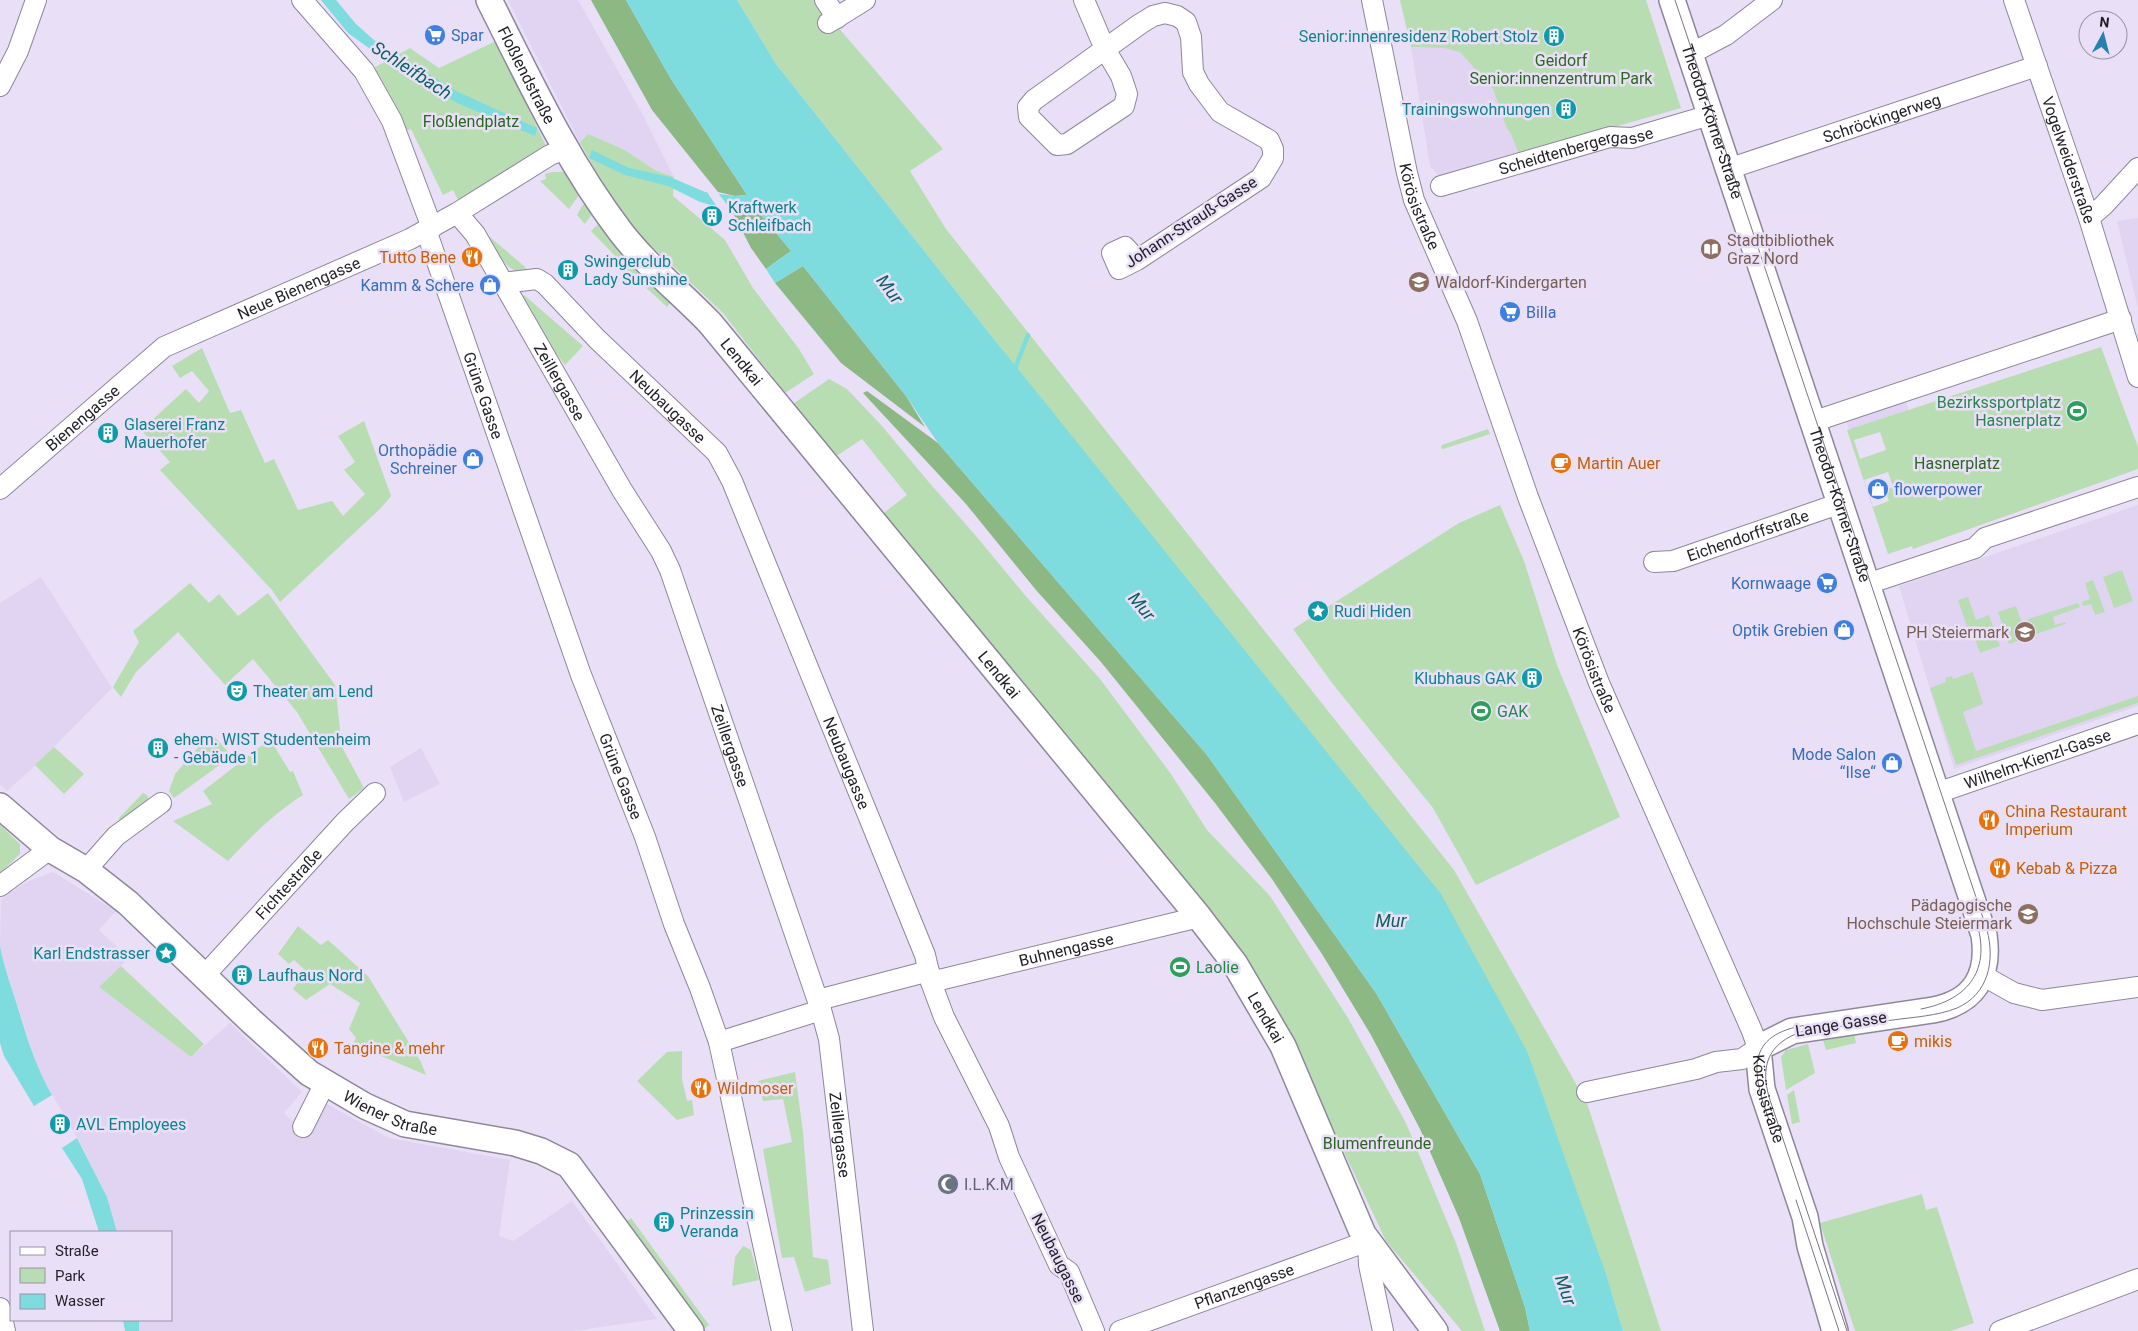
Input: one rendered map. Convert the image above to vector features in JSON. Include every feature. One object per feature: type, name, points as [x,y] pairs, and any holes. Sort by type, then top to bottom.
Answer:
[{"type":"main road","name":"Floßlendstraße","points":[[489,0],[566,150]]},
{"type":"main road","name":"Theodor-Körner-Straße","points":[[1672,0],[1984,935],[1986,955],[1982,975]]},
{"type":"main road","name":"Lendkai","points":[[566,150],[622,233],[710,324],[1200,917],[1235,964],[1283,1046],[1363,1234],[1435,1331]]},
{"type":"main road","name":"Wiener Straße","points":[[0,806],[50,849],[86,870],[128,903],[309,1073],[364,1106],[405,1124],[515,1144],[541,1151],[569,1165],[691,1331]]},
{"type":"main road","name":"Lange Gasse","points":[[1758,1048],[1792,1031],[1933,1010],[1955,1003],[1976,987],[1982,975]]},
{"type":"main road","name":"Körösistraße","points":[[1758,1048],[1762,1089],[1805,1217],[1810,1246],[1835,1331]]},
{"type":"street","points":[[0,86],[18,51],[36,0]]},
{"type":"street","points":[[302,0],[364,71],[392,121],[429,229],[550,155],[566,150]]},
{"type":"street","points":[[825,0],[833,21],[864,0]]},
{"type":"street","name":"Johann-Strauß-Gasse","points":[[1084,0],[1105,49],[1121,76],[1127,94],[1124,106],[1066,144],[1057,144],[1029,117],[1028,107],[1034,100],[1105,49],[1153,16],[1165,13],[1177,16],[1186,22],[1191,37],[1193,72],[1199,84],[1220,112],[1269,140],[1273,149],[1273,158],[1261,178],[1137,260],[1119,269],[1112,253]]},
{"type":"street","name":"Körösistraße","points":[[1372,0],[1414,200],[1467,320],[1528,497],[1599,683],[1758,1048]]},
{"type":"street","points":[[1690,54],[1726,35],[1772,0]]},
{"type":"street","name":"Vogelweiderstraße","points":[[2014,0],[2089,218],[2121,319]]},
{"type":"street","name":"Schröckingerweg","points":[[1728,169],[2037,66]]},
{"type":"street","name":"Scheidtenbergergasse","points":[[1441,186],[1610,137],[1632,138],[1710,115]]},
{"type":"street","points":[[2089,218],[2103,206],[2138,168]]},
{"type":"street","name":"Zeillergasse","points":[[456,213],[475,234],[622,490],[661,551],[670,570],[819,1005],[829,1040],[864,1331]]},
{"type":"street","name":"Neue Bienengasse","points":[[164,347],[429,229]]},
{"type":"street","name":"Grüne Gasse","points":[[429,229],[581,675],[645,837],[674,924],[719,1042],[782,1331]]},
{"type":"street","name":"Neubaugasse","points":[[502,283],[537,279],[545,284],[597,339],[717,453],[736,490],[921,946],[944,1017],[999,1126],[1009,1157],[1058,1265],[1069,1272],[1094,1331]]},
{"type":"street","points":[[1812,422],[2121,319],[2138,377]]},
{"type":"street","name":"Bienengasse","points":[[0,489],[164,347]]},
{"type":"street","points":[[1867,584],[1975,548],[1985,538],[2138,487]]},
{"type":"street","name":"Eichendorffstraße","points":[[1654,562],[1673,561],[1841,504]]},
{"type":"street","name":"Wilhelm-Kienzl-Gasse","points":[[1937,793],[2138,724]]},
{"type":"street","name":"Fichtestraße","points":[[204,976],[339,828],[375,794]]},
{"type":"street","points":[[86,870],[116,836],[161,803]]},
{"type":"street","points":[[1,885],[50,849]]},
{"type":"street","name":"Buhnengasse","points":[[719,1042],[819,1005],[930,976],[1200,917]]},
{"type":"street","points":[[1982,975],[2014,993],[2042,1000],[2138,987]]},
{"type":"street","name":"Lange Gasse","points":[[1587,1092],[1696,1069],[1716,1062],[1742,1059],[1758,1048]]},
{"type":"street","points":[[303,1127],[325,1083]]},
{"type":"street","name":"Pflanzengasse","points":[[1120,1331],[1368,1241]]},
{"type":"street","name":"Lendkai","points":[[1368,1241],[1369,1265],[1383,1331]]},
{"type":"street","points":[[2000,1331],[2138,1279]]},
{"type":"street","points":[[0,1308],[5,1331]]},
{"type":"shaded area","points":[[508,0],[578,0],[643,115],[674,177],[655,170],[625,150],[588,134],[580,143]]},
{"type":"shaded area","points":[[591,0],[626,0],[671,79],[747,195],[735,196],[718,192],[652,110]]},
{"type":"shaded area","points":[[1411,47],[1444,48],[1460,51],[1493,89],[1507,129],[1519,154],[1439,176],[1430,166]]},
{"type":"shaded area","points":[[757,210],[791,251],[766,269],[751,248],[732,211]]},
{"type":"shaded area","points":[[2138,218],[2138,308],[2117,221]]},
{"type":"shaded area","points":[[803,266],[906,396],[925,427],[841,363],[775,283]]},
{"type":"shaded area","points":[[867,391],[938,443],[1207,755],[1376,993],[1480,1174],[1525,1307],[1530,1331],[1500,1331],[1459,1218],[1420,1129],[1371,1035],[1322,954],[1272,879],[1215,803],[1101,662],[1036,590],[966,504],[863,393]]},
{"type":"shaded area","points":[[1905,398],[1911,418],[1852,438],[1845,418]]},
{"type":"shaded area","name":"PH Steiermark","points":[[2138,505],[2138,706],[1954,769],[1899,586]]},
{"type":"shaded area","points":[[41,577],[112,688],[36,765],[7,791],[0,784],[0,603]]},
{"type":"shaded area","points":[[421,748],[440,784],[404,802],[390,767]]},
{"type":"shaded area","points":[[53,872],[116,911],[99,930],[129,958],[99,987],[191,1057],[230,1023],[302,1092],[284,1113],[294,1123],[313,1130],[327,1104],[389,1138],[510,1160],[499,1236],[513,1241],[572,1201],[657,1319],[574,1331],[139,1331],[139,1321],[172,1321],[172,1231],[117,1231],[107,1197],[82,1146],[39,1072],[4,964],[0,946],[1,901],[5,896],[29,881]]},
{"type":"green space","points":[[737,0],[819,0],[830,18],[943,149],[910,171],[946,229],[1454,870],[1587,1103],[1661,1331],[1623,1331],[1607,1277],[1001,348],[776,64]]},
{"type":"green space","name":"Geidorf Senior:innenzentrum Park","points":[[1400,0],[1646,0],[1681,108],[1519,154],[1507,129],[1493,89],[1460,52],[1444,48],[1411,47]]},
{"type":"green space","name":"Floßlendplatz","points":[[496,41],[546,146],[458,200],[453,190],[443,195],[411,129],[403,132],[372,69],[410,48],[439,68]]},
{"type":"green space","points":[[588,134],[625,150],[655,170],[674,177],[673,196],[725,240],[753,288],[799,349],[814,374],[785,393],[723,313],[625,221],[580,143]]},
{"type":"green space","points":[[567,172],[582,191],[569,209],[540,181],[546,179],[545,174]]},
{"type":"green space","points":[[588,201],[594,211],[585,224],[577,215],[582,206]]},
{"type":"green space","points":[[601,221],[626,251],[625,257],[620,261],[591,231]]},
{"type":"green space","points":[[484,232],[529,272],[515,271],[508,266],[496,252]]},
{"type":"green space","points":[[636,261],[675,297],[667,307],[626,269]]},
{"type":"green space","points":[[524,295],[583,346],[565,365],[548,343],[530,307],[524,307],[521,298]]},
{"type":"green space","name":"Hasnerplatz","points":[[2101,347],[2138,447],[2138,469],[1913,549],[1912,546],[1888,554],[1847,430]],"holes":[[[1880,432],[1886,450],[1860,459],[1854,440]],[[1888,472],[1893,487],[1885,490],[1889,501],[1873,507],[1864,480]]]},
{"type":"green space","points":[[202,348],[230,413],[241,410],[265,463],[274,459],[298,510],[332,501],[343,516],[365,494],[344,470],[355,462],[338,436],[364,421],[391,496],[381,508],[280,602],[272,590],[160,470],[170,462],[141,430],[186,389],[199,403],[209,391],[192,371],[180,378],[172,366]]},
{"type":"green space","name":"Blumenfreunde","points":[[829,379],[847,389],[882,426],[1024,594],[1100,679],[1171,774],[1207,830],[1270,896],[1348,1018],[1406,1123],[1456,1243],[1485,1331],[1462,1331],[1386,1241],[1294,1046],[881,515],[907,495],[862,439],[835,457],[793,404]]},
{"type":"green space","points":[[1488,429],[1490,434],[1443,449],[1441,448],[1442,445]]},
{"type":"green space","name":"GAK","points":[[1500,505],[1524,561],[1557,665],[1620,817],[1476,885],[1433,808],[1332,683],[1293,629],[1459,523]]},
{"type":"green space","points":[[2122,570],[2133,601],[2114,608],[2103,577]]},
{"type":"green space","points":[[2093,580],[2105,612],[2095,615],[2091,604],[2083,606],[2082,602],[2090,599],[2085,583]]},
{"type":"green space","points":[[190,583],[209,603],[219,594],[238,616],[268,593],[335,685],[342,747],[364,788],[349,799],[297,712],[253,659],[225,685],[178,632],[136,672],[121,697],[113,687],[139,642],[133,631]]},
{"type":"green space","points":[[1968,597],[1976,620],[1989,615],[2000,646],[1980,653],[1972,631],[1969,632],[1958,600]]},
{"type":"green space","points":[[2078,603],[2080,607],[2053,617],[2055,625],[2065,622],[2066,624],[2033,635],[2028,619]]},
{"type":"green space","points":[[2016,606],[2027,638],[2009,644],[1998,612]]},
{"type":"green space","points":[[1973,672],[1983,704],[1963,712],[1976,751],[2138,696],[2138,703],[1956,765],[1930,688],[1946,682],[1945,678],[1952,676],[1953,679]]},
{"type":"green space","points":[[211,733],[232,756],[174,798],[169,791],[175,774]]},
{"type":"green space","points":[[270,739],[290,772],[293,771],[303,795],[273,817],[228,861],[173,821],[212,804],[203,791]]},
{"type":"green space","points":[[54,747],[84,774],[64,794],[35,765]]},
{"type":"green space","points":[[143,793],[147,795],[149,801],[124,821],[118,819]]},
{"type":"green space","points":[[0,825],[20,844],[20,854],[0,873]]},
{"type":"green space","points":[[298,926],[321,945],[328,940],[368,976],[421,1062],[426,1075],[353,1044],[356,1038],[349,1029],[360,1003],[330,984],[306,1000],[293,989],[306,971],[294,960],[289,964],[278,954]]},
{"type":"green space","points":[[121,966],[204,1044],[191,1057],[99,987]]},
{"type":"green space","points":[[1854,1033],[1856,1043],[1826,1050],[1823,1040]]},
{"type":"green space","points":[[1808,1044],[1815,1073],[1786,1090],[1781,1057],[1786,1050]]},
{"type":"green space","points":[[682,1051],[682,1079],[687,1101],[692,1100],[694,1115],[677,1120],[637,1081],[667,1052]]},
{"type":"green space","points":[[795,1072],[803,1132],[813,1257],[828,1260],[831,1284],[805,1292],[794,1257],[782,1258],[763,1149],[792,1142],[783,1099],[763,1101],[758,1081]]},
{"type":"green space","points":[[1794,1090],[1800,1122],[1792,1124],[1787,1095]]},
{"type":"green space","points":[[1922,1194],[1926,1210],[1937,1207],[1974,1323],[1951,1331],[1855,1331],[1820,1223]]},
{"type":"green space","points":[[631,1218],[709,1325],[705,1328],[627,1221]]},
{"type":"green space","points":[[743,1246],[751,1250],[759,1280],[732,1286],[735,1257]]},
{"type":"water","name":"Schleifbach","points":[[321,0],[336,0],[356,24],[374,40],[456,91],[537,128],[535,136],[457,103],[373,51],[348,33]]},
{"type":"water","name":"Mur","points":[[626,0],[737,0],[776,64],[1001,348],[1441,894],[1527,1051],[1607,1277],[1623,1331],[1530,1331],[1525,1307],[1480,1174],[1376,993],[1207,755],[938,443],[906,396],[803,266],[775,283],[766,269],[791,251],[757,210],[732,211],[700,202],[668,186],[625,175],[589,158],[592,150],[629,168],[670,177],[705,192],[735,196],[747,195],[671,79]]},
{"type":"water","points":[[0,946],[32,1051],[52,1095],[34,1106],[4,1056],[0,1043]]},
{"type":"water","points":[[77,1138],[107,1197],[117,1231],[99,1231],[82,1179],[62,1148]]},
{"type":"water","points":[[123,1321],[139,1321],[139,1331],[125,1331]]},
{"type":"pier","points":[[707,192],[718,193],[732,211],[717,207]]},
{"type":"waterway","points":[[1014,371],[1028,335]]},
{"type":"tram line","points":[[1675,0],[1987,930],[1989,941],[1990,953],[1987,975],[1983,985],[1968,1002],[1942,1013],[1801,1032],[1781,1042],[1774,1049],[1767,1065],[1766,1085],[1769,1097],[1847,1331]]},
{"type":"tram line","points":[[1921,1009],[1938,1005],[1952,998],[1964,990],[1972,980],[1978,968],[1981,954],[1976,921]]},
{"type":"tram line","points":[[1769,1120],[1759,1087],[1758,1058],[1763,1047],[1772,1037],[1787,1030],[1807,1025]]},
{"type":"tram line","points":[[1796,1200],[1839,1331]]},
{"type":"place","name":"Spar","points":[[435,35]]},
{"type":"place","name":"Senior:innenresidenz Robert Stolz","points":[[1554,36]]},
{"type":"place","name":"Trainingswohnungen","points":[[1566,109]]},
{"type":"place","name":"Kraftwerk Schleifbach","points":[[712,216]]},
{"type":"place","name":"Stadtbibliothek Graz Nord","points":[[1711,249]]},
{"type":"place","name":"Tutto Bene","points":[[472,257]]},
{"type":"place","name":"Swingerclub Lady Sunshine","points":[[568,270]]},
{"type":"place","name":"Waldorf-Kindergarten","points":[[1419,282]]},
{"type":"place","name":"Kamm & Schere","points":[[490,285]]},
{"type":"place","name":"Billa","points":[[1510,312]]},
{"type":"place","name":"Bezirkssportplatz Hasnerplatz","points":[[2077,411]]},
{"type":"place","name":"Glaserei Franz Mauerhofer","points":[[108,433]]},
{"type":"place","name":"Orthopädie Schreiner","points":[[473,459]]},
{"type":"place","name":"Martin Auer","points":[[1561,463]]},
{"type":"place","name":"flowerpower","points":[[1878,489]]},
{"type":"place","name":"Kornwaage","points":[[1827,583]]},
{"type":"place","name":"Rudi Hiden","points":[[1318,611]]},
{"type":"place","name":"Optik Grebien","points":[[1844,630]]},
{"type":"place","name":"PH Steiermark","points":[[2025,632]]},
{"type":"place","name":"Klubhaus GAK","points":[[1532,678]]},
{"type":"place","name":"Theater am Lend","points":[[237,691]]},
{"type":"place","name":"GAK","points":[[1481,711]]},
{"type":"place","name":"ehem. WIST Studentenheim - Gebäude 1","points":[[158,748]]},
{"type":"place","name":"Mode Salon “Ilse“","points":[[1892,763]]},
{"type":"place","name":"China Restaurant Imperium","points":[[1989,820]]},
{"type":"place","name":"Kebab & Pizza","points":[[2000,868]]},
{"type":"place","name":"Pädagogische Hochschule Steiermark","points":[[2028,914]]},
{"type":"place","name":"Karl Endstrasser","points":[[166,953]]},
{"type":"place","name":"Laolie","points":[[1180,967]]},
{"type":"place","name":"Laufhaus Nord","points":[[242,975]]},
{"type":"place","name":"mikis","points":[[1898,1041]]},
{"type":"place","name":"Tangine & mehr","points":[[318,1048]]},
{"type":"place","name":"Wildmoser","points":[[701,1088]]},
{"type":"place","name":"AVL Employees","points":[[60,1124]]},
{"type":"place","name":"I.L.K.M","points":[[948,1184]]},
{"type":"place","name":"Prinzessin Veranda","points":[[664,1222]]}]
